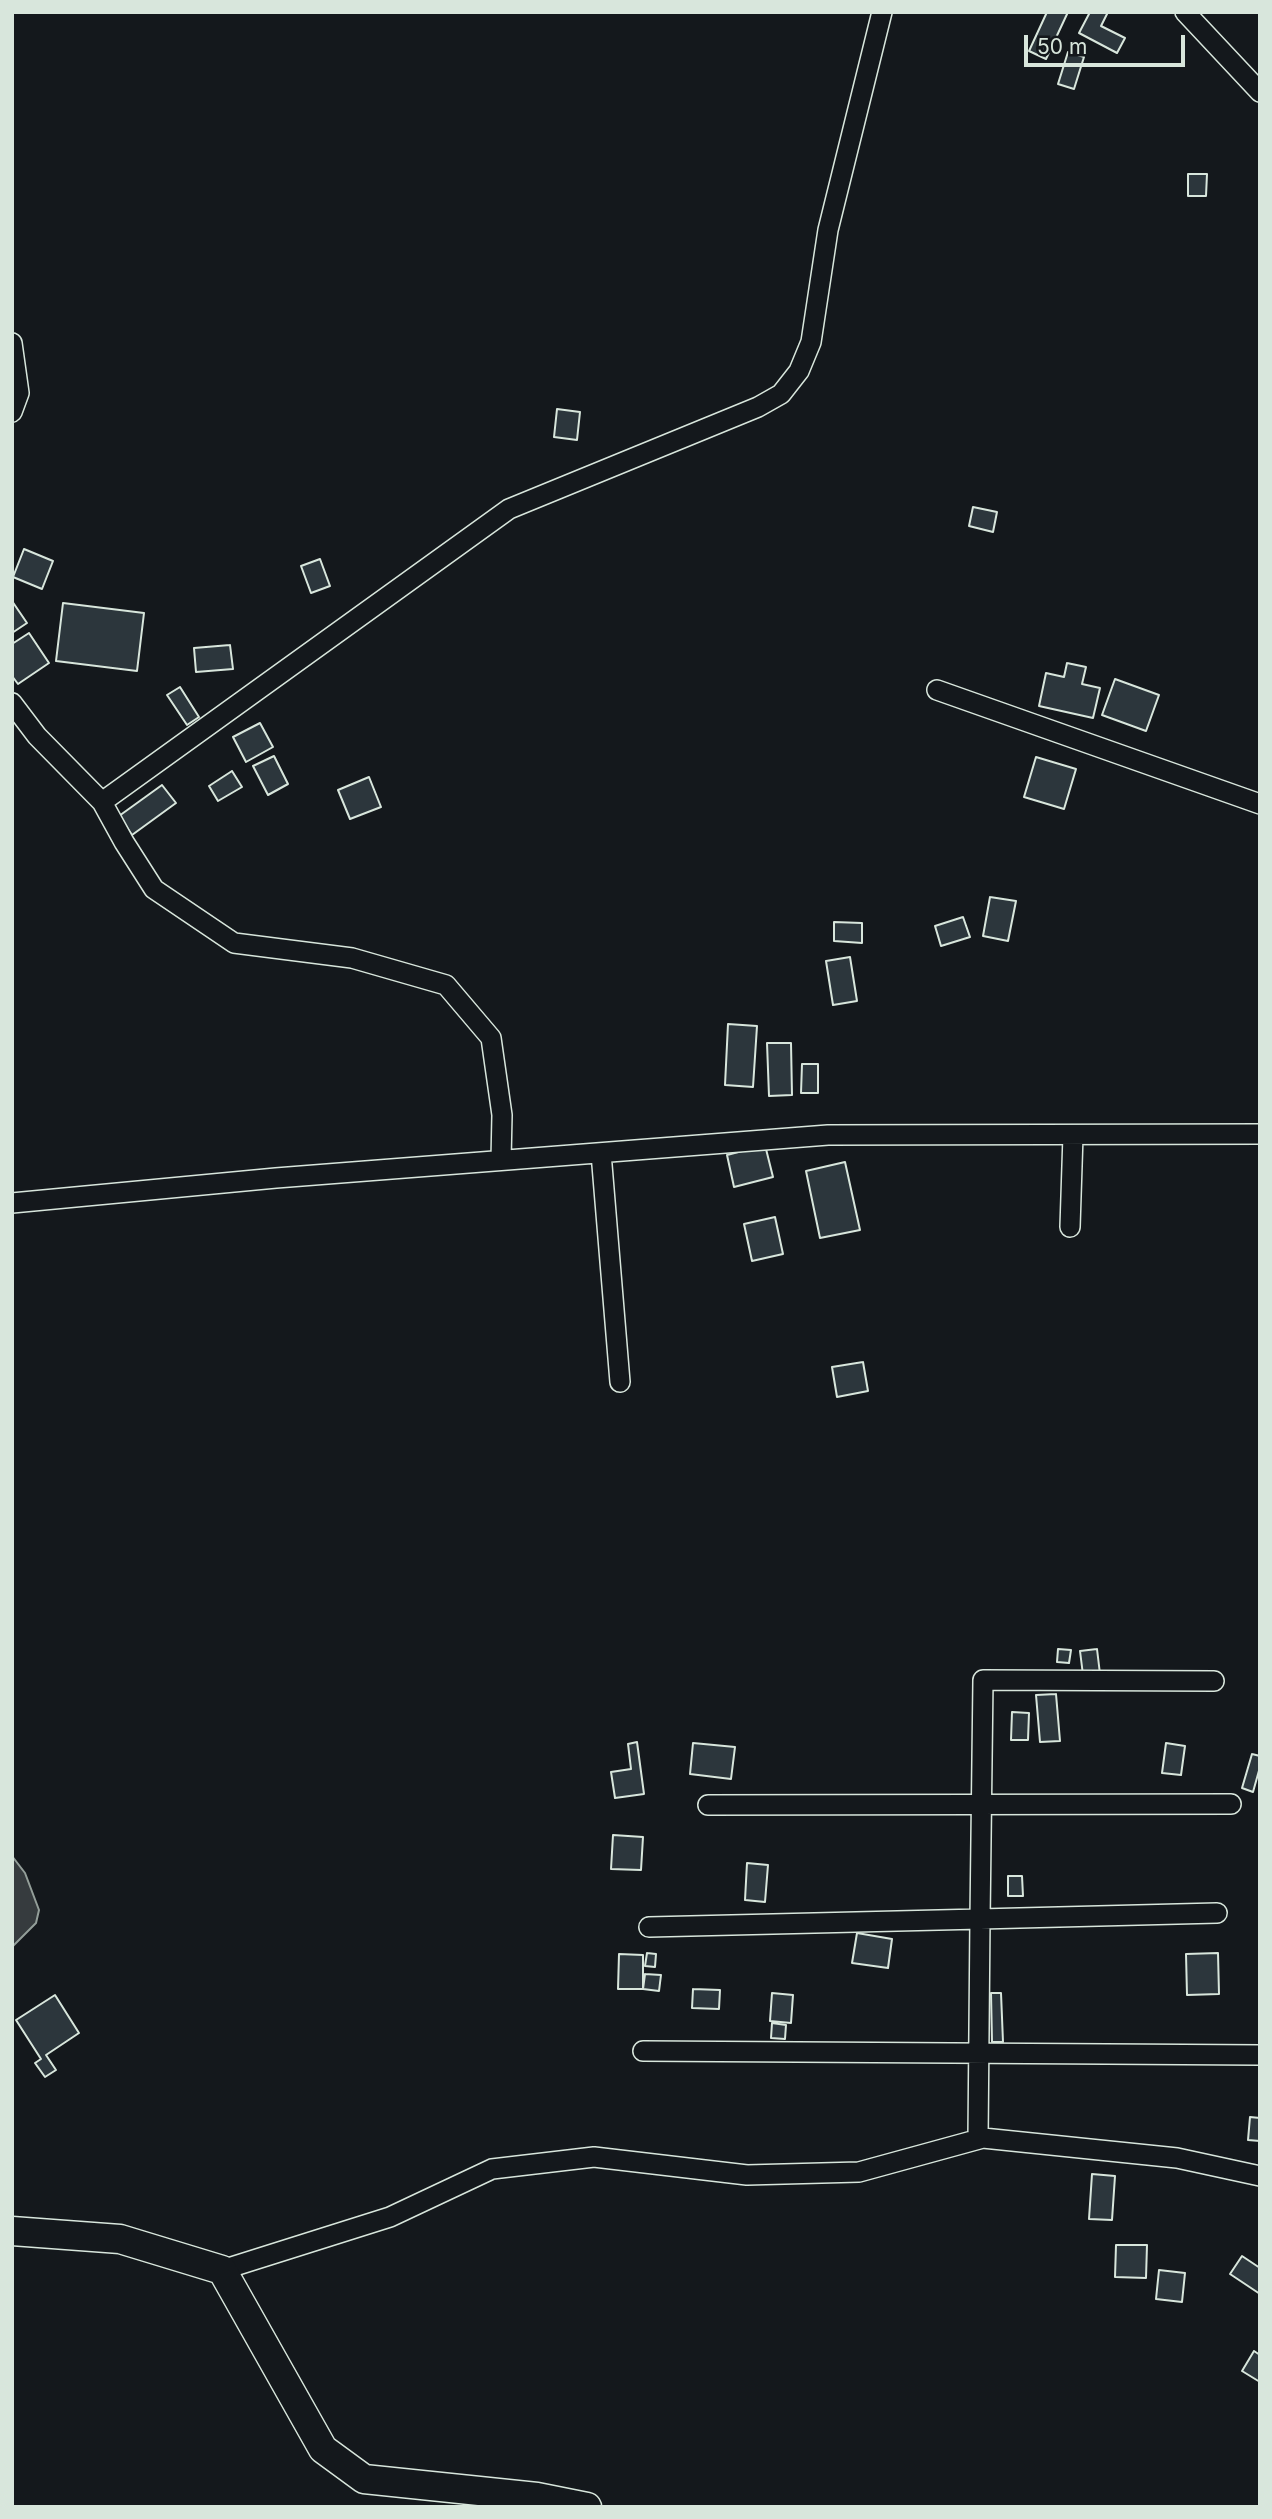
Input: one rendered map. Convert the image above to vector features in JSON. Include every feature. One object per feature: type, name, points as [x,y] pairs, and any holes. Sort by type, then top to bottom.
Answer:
[{"type":"street","points":[[102,802],[509,509],[758,407],[780,394],[799,371],[811,342],[828,230],[882,12]]},
{"type":"street","points":[[1185,12],[1260,92]]},
{"type":"street","points":[[12,343],[19,393],[12,412]]},
{"type":"street","points":[[937,691],[1260,804]]},
{"type":"street","points":[[12,703],[37,736],[102,802],[153,889],[234,943],[352,958],[446,985],[491,1038],[502,1115],[501,1160]]},
{"type":"street","points":[[12,1203],[276,1178],[828,1135],[1260,1134]]},
{"type":"street","points":[[1070,1227],[1073,1135]]},
{"type":"street","points":[[601,1153],[620,1382]]},
{"type":"street","points":[[978,2139],[983,1680],[1214,1681]]},
{"type":"street","points":[[708,1805],[1231,1804]]},
{"type":"street","points":[[649,1927],[1217,1913]]},
{"type":"street","points":[[643,2051],[1260,2054]]},
{"type":"street","points":[[12,2231],[120,2239],[222,2270],[390,2217],[492,2169],[594,2157],[747,2175],[859,2172],[984,2138],[1177,2158],[1260,2176]]},
{"type":"street","points":[[222,2270],[323,2449],[364,2479],[537,2497],[587,2507]]},
{"type":"shaded area","points":[[12,1856],[25,1873],[39,1910],[36,1923],[12,1947]]},
{"type":"building","points":[[1047,12],[1068,12],[1046,59],[1029,51]]},
{"type":"building","points":[[1090,12],[1108,12],[1101,26],[1125,38],[1117,53],[1079,33]]},
{"type":"building","points":[[1068,52],[1084,57],[1074,89],[1058,84]]},
{"type":"building","points":[[1188,174],[1207,174],[1206,196],[1188,196]]},
{"type":"building","points":[[557,409],[580,412],[577,440],[554,437]]},
{"type":"building","points":[[973,507],[997,512],[993,532],[969,526]]},
{"type":"building","points":[[24,549],[53,561],[42,589],[13,577]]},
{"type":"building","points":[[320,559],[330,586],[311,593],[301,566]]},
{"type":"building","points":[[12,601],[27,623],[12,633]]},
{"type":"building","points":[[63,603],[144,613],[137,671],[56,661]]},
{"type":"building","points":[[29,633],[49,663],[18,684],[12,676],[12,644]]},
{"type":"building","points":[[230,645],[233,669],[196,672],[194,648]]},
{"type":"building","points":[[1067,663],[1086,667],[1082,684],[1100,688],[1093,718],[1039,706],[1046,673],[1064,677]]},
{"type":"building","points":[[1115,679],[1159,695],[1146,731],[1102,715]]},
{"type":"building","points":[[180,687],[199,717],[187,725],[167,695]]},
{"type":"building","points":[[260,723],[273,747],[246,762],[233,737]]},
{"type":"building","points":[[274,756],[288,784],[268,795],[253,766]]},
{"type":"building","points":[[1036,757],[1076,769],[1064,809],[1024,797]]},
{"type":"building","points":[[232,771],[242,787],[218,801],[209,786]]},
{"type":"building","points":[[369,777],[381,807],[350,819],[338,790]]},
{"type":"building","points":[[162,785],[176,803],[132,835],[119,816]]},
{"type":"building","points":[[990,897],[1016,901],[1008,941],[983,936]]},
{"type":"building","points":[[963,917],[970,937],[941,946],[935,926]]},
{"type":"building","points":[[834,922],[862,923],[862,943],[834,941]]},
{"type":"building","points":[[850,957],[857,1001],[833,1005],[826,961]]},
{"type":"building","points":[[728,1024],[757,1026],[753,1087],[725,1085]]},
{"type":"building","points":[[767,1043],[791,1043],[792,1095],[769,1096]]},
{"type":"building","points":[[802,1064],[818,1064],[818,1093],[801,1093]]},
{"type":"building","points":[[765,1145],[773,1177],[734,1187],[727,1155]]},
{"type":"building","points":[[845,1162],[860,1230],[820,1238],[806,1171]]},
{"type":"building","points":[[775,1217],[783,1254],[752,1261],[744,1224]]},
{"type":"building","points":[[863,1362],[868,1391],[837,1397],[832,1367]]},
{"type":"building","points":[[1058,1649],[1071,1650],[1069,1663],[1057,1662]]},
{"type":"building","points":[[1097,1649],[1100,1674],[1083,1675],[1080,1651]]},
{"type":"building","points":[[1056,1694],[1060,1741],[1040,1742],[1036,1695]]},
{"type":"building","points":[[1012,1712],[1029,1713],[1028,1740],[1011,1740]]},
{"type":"building","points":[[637,1742],[644,1794],[615,1798],[611,1772],[631,1769],[628,1744]]},
{"type":"building","points":[[693,1743],[735,1747],[731,1779],[690,1774]]},
{"type":"building","points":[[1166,1743],[1185,1746],[1181,1775],[1162,1773]]},
{"type":"building","points":[[1252,1754],[1260,1756],[1253,1792],[1242,1788]]},
{"type":"building","points":[[613,1835],[643,1837],[641,1870],[611,1869]]},
{"type":"building","points":[[747,1863],[768,1865],[765,1902],[745,1900]]},
{"type":"building","points":[[1008,1876],[1022,1876],[1023,1896],[1008,1896]]},
{"type":"building","points":[[857,1933],[892,1939],[888,1968],[852,1963]]},
{"type":"building","points":[[647,1953],[656,1954],[655,1967],[645,1966]]},
{"type":"building","points":[[1218,1953],[1219,1994],[1187,1995],[1186,1954]]},
{"type":"building","points":[[619,1954],[643,1955],[643,1989],[618,1989]]},
{"type":"building","points":[[645,1974],[661,1975],[659,1991],[643,1989]]},
{"type":"building","points":[[693,1989],[720,1990],[719,2009],[692,2008]]},
{"type":"building","points":[[772,1993],[793,1995],[791,2023],[770,2021]]},
{"type":"building","points":[[991,1993],[1001,1993],[1003,2042],[992,2042]]},
{"type":"building","points":[[55,1995],[79,2033],[46,2055],[56,2070],[45,2077],[35,2063],[41,2059],[16,2020]]},
{"type":"building","points":[[772,2023],[786,2025],[785,2039],[771,2038]]},
{"type":"building","points":[[1250,2117],[1260,2118],[1260,2141],[1248,2140]]},
{"type":"building","points":[[1092,2174],[1115,2176],[1112,2220],[1089,2219]]},
{"type":"building","points":[[1116,2245],[1147,2245],[1146,2278],[1115,2277]]},
{"type":"building","points":[[1242,2256],[1260,2268],[1260,2294],[1230,2274]]},
{"type":"building","points":[[1159,2270],[1185,2273],[1182,2302],[1156,2299]]},
{"type":"building","points":[[1254,2351],[1260,2355],[1260,2382],[1242,2371]]}]
